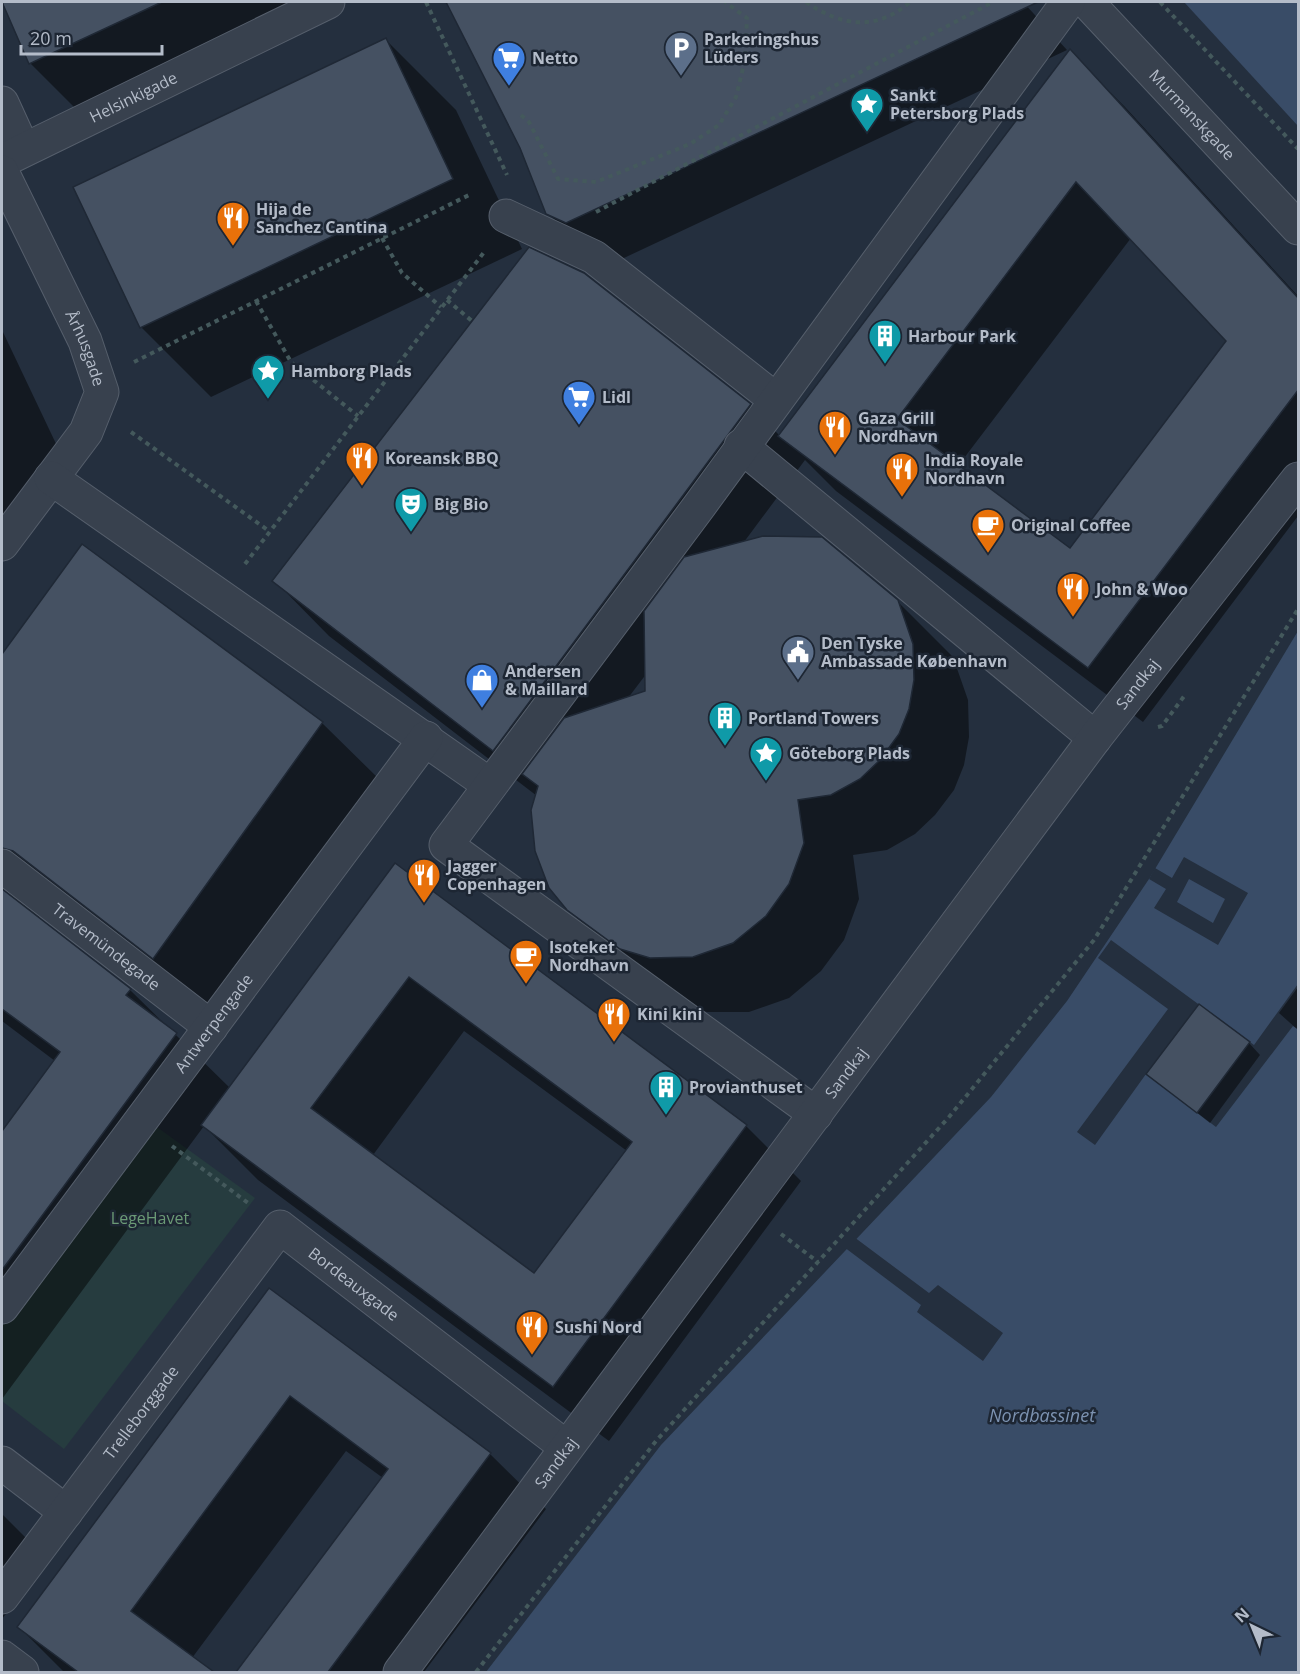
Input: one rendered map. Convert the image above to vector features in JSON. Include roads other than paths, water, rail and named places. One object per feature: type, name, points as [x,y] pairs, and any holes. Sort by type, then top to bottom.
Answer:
[{"type":"street","name":"Helsinkigade","points":[[9,161],[328,2]]},
{"type":"street","points":[[816,1114],[446,845],[1068,2]]},
{"type":"street","name":"Murmanskgade","points":[[1088,2],[1299,228]]},
{"type":"street","name":"Århusgade","points":[[2,103],[9,161],[86,340],[97,393],[86,432],[2,544]]},
{"type":"street","points":[[506,216],[594,257],[776,400]]},
{"type":"street","points":[[741,446],[1095,738]]},
{"type":"street","points":[[51,478],[426,738],[490,785]]},
{"type":"street","name":"Sandkaj","points":[[400,1672],[1095,738],[1299,479]]},
{"type":"street","name":"Antwerpengade","points":[[2,1307],[426,738]]},
{"type":"street","name":"Travemündegade","points":[[2,866],[211,1027]]},
{"type":"street","name":"Bordeauxgade","points":[[280,1227],[567,1447]]},
{"type":"street","name":"Trelleborggade","points":[[2,1597],[280,1227]]},
{"type":"street","points":[[2,1463],[66,1512]]},
{"type":"street","points":[[2,1657],[22,1672]]},
{"type":"water","points":[[1184,2],[1298,2],[1298,126]]},
{"type":"water","name":"Nordbassinet","points":[[1298,631],[1298,1672],[486,1672],[661,1445],[991,1097],[1067,1001],[1149,879]]},
{"type":"place","name":"Parkeringshus Lüders","points":[[681,77]]},
{"type":"place","name":"Netto","points":[[509,87]]},
{"type":"place","name":"Sankt Petersborg Plads","points":[[867,133]]},
{"type":"place","name":"Hija de Sanchez Cantina","points":[[233,247]]},
{"type":"place","name":"Harbour Park","points":[[885,365]]},
{"type":"place","name":"Hamborg Plads","points":[[268,400]]},
{"type":"place","name":"Lidl","points":[[579,426]]},
{"type":"place","name":"Gaza Grill Nordhavn","points":[[835,456]]},
{"type":"place","name":"Koreansk BBQ","points":[[362,487]]},
{"type":"place","name":"India Royale Nordhavn","points":[[902,498]]},
{"type":"place","name":"Big Bio","points":[[411,533]]},
{"type":"place","name":"Original Coffee","points":[[988,554]]},
{"type":"place","name":"John & Woo","points":[[1073,618]]},
{"type":"place","name":"Den Tyske Ambassade København","points":[[798,681]]},
{"type":"place","name":"Andersen & Maillard","points":[[482,709]]},
{"type":"place","name":"Portland Towers","points":[[725,747]]},
{"type":"place","name":"Göteborg Plads","points":[[766,782]]},
{"type":"place","name":"Jagger Copenhagen","points":[[424,904]]},
{"type":"place","name":"Isoteket Nordhavn","points":[[526,985]]},
{"type":"place","name":"Kini kini","points":[[614,1043]]},
{"type":"place","name":"Provianthuset","points":[[666,1116]]},
{"type":"place","name":"Sushi Nord","points":[[532,1356]]},
{"type":"park label","name":"LegeHavet","points":[[150,1218]]}]
